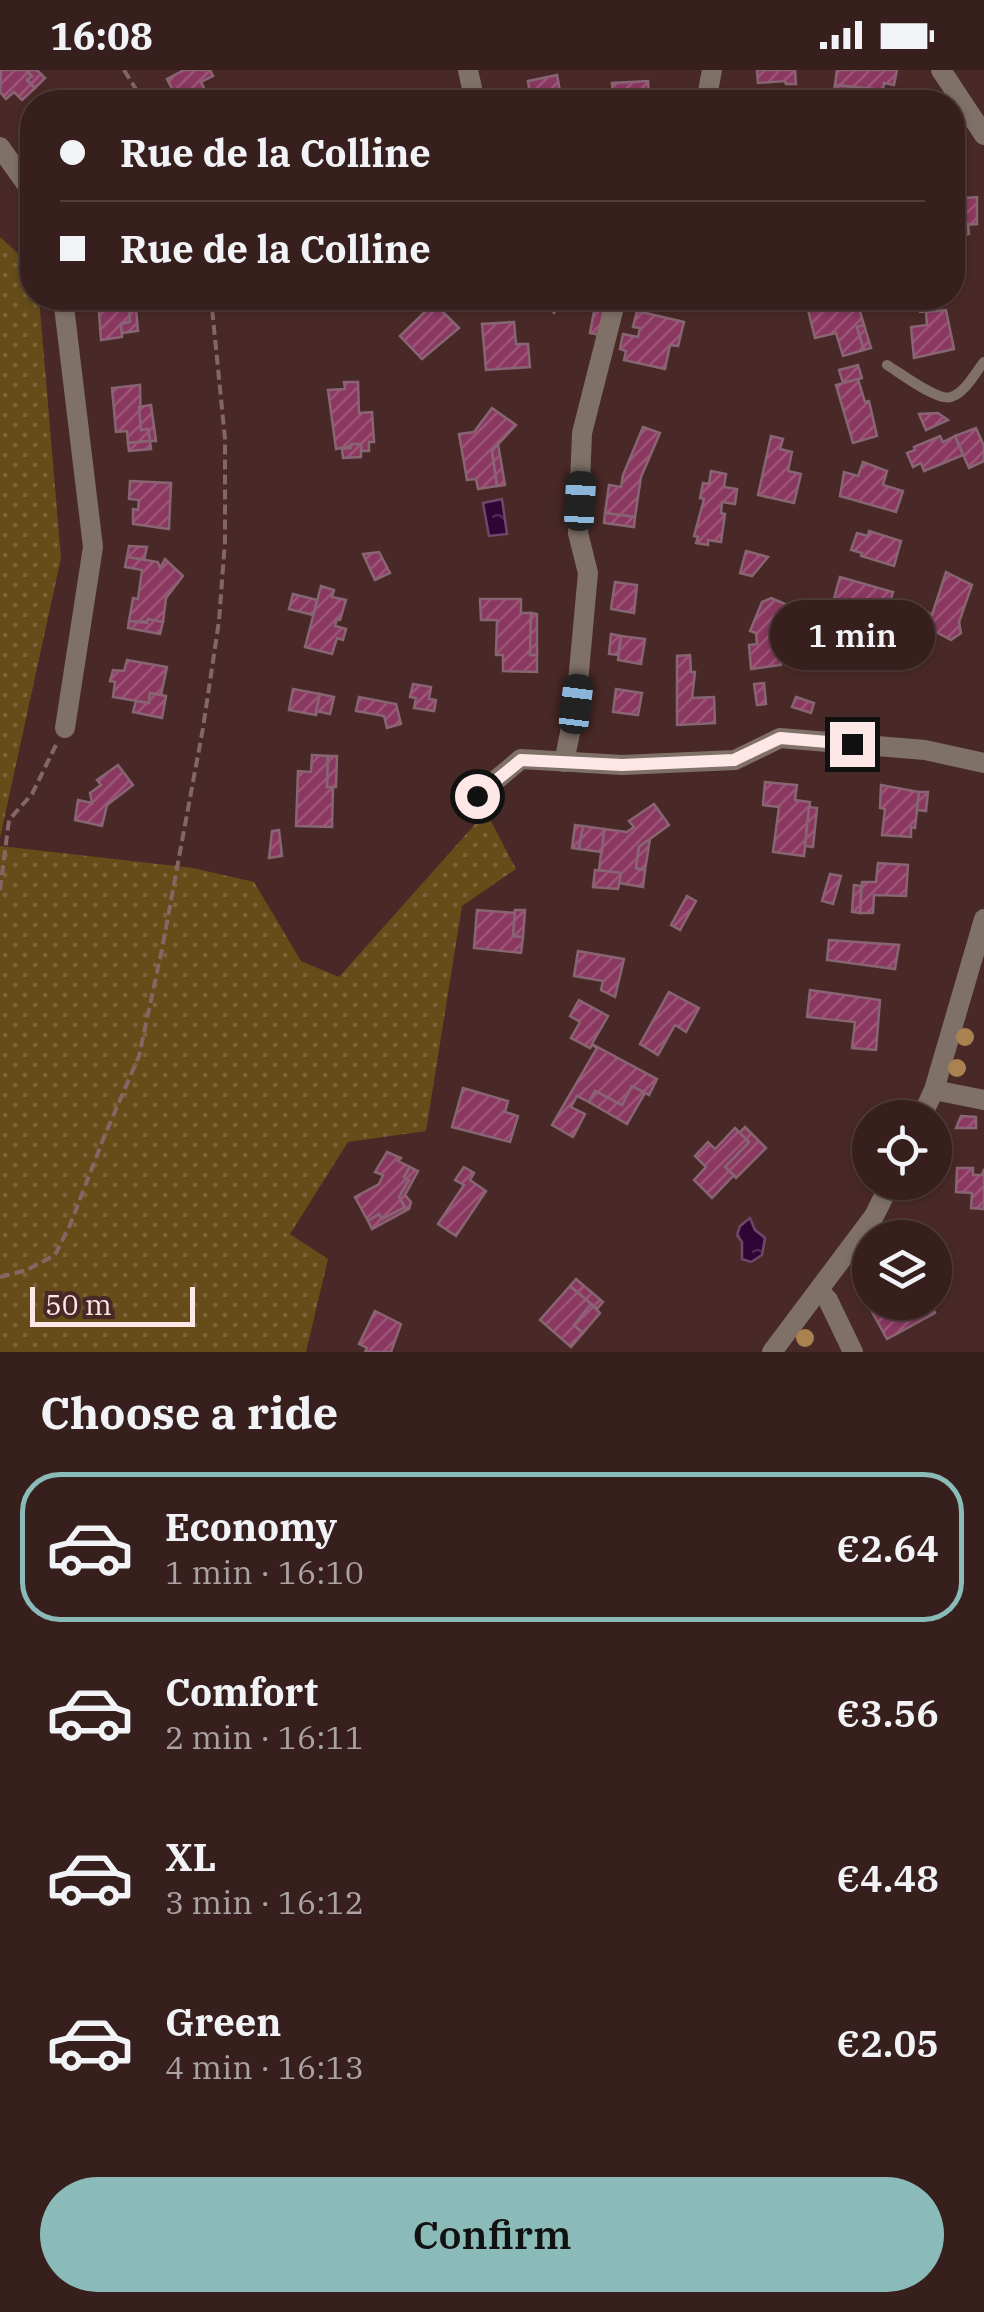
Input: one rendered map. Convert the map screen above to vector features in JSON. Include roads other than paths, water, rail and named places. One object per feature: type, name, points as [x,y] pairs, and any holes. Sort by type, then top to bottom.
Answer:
[{"type":"street","points":[[965,106],[984,134]]},
{"type":"street","points":[[0,147],[20,175]]},
{"type":"street","points":[[64,310],[93,547],[65,728]]},
{"type":"street","points":[[564,762],[578,688],[588,573],[578,533],[582,433],[614,310]]},
{"type":"street","points":[[477,796],[521,760],[622,765],[734,760],[780,738],[925,750],[984,764]]},
{"type":"street","points":[[929,1100],[984,918]]},
{"type":"street","points":[[934,1090],[984,1100]]},
{"type":"street","points":[[772,1352],[820,1292],[882,1200]]},
{"type":"street","points":[[820,1292],[828,1300],[853,1352]]},
{"type":"lane","points":[[886,365],[941,398],[952,398],[984,362]]},
{"type":"water","points":[[502,499],[507,534],[489,536],[483,503]]},
{"type":"water","points":[[750,1218],[755,1230],[765,1238],[762,1255],[751,1262],[742,1259],[742,1242],[737,1235],[740,1226]]}]
